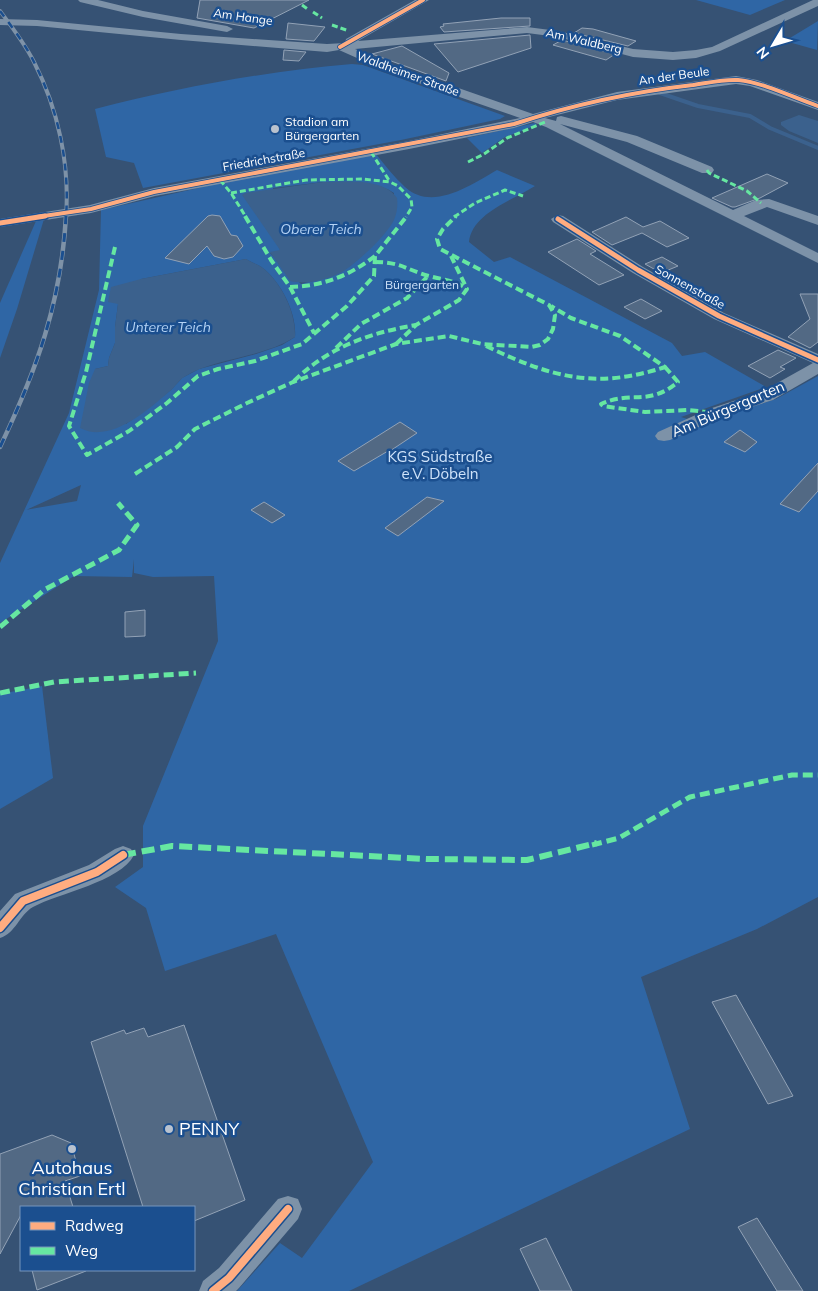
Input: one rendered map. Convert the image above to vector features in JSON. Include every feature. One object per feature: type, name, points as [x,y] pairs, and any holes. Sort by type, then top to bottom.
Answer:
[{"type":"street","points":[[87,1],[103,0]]},
{"type":"street","points":[[340,47],[423,0]]},
{"type":"street","name":"Am Hange","points":[[87,1],[212,27],[330,41],[340,47]]},
{"type":"street","name":"Am Waldberg","points":[[340,47],[528,30],[558,34],[633,53],[684,56],[716,49],[818,2]]},
{"type":"street","name":"Waldheimer Straße","points":[[0,22],[37,23],[294,46],[340,47],[397,71],[536,116],[632,139],[707,170]]},
{"type":"street","name":"An der Beule","points":[[536,116],[639,92],[730,79],[753,83],[818,106]]},
{"type":"street","name":"Waldheimer Straße","points":[[536,116],[818,259]]},
{"type":"street","name":"Friedrichstraße","points":[[0,223],[91,209],[154,192],[409,146],[514,124],[536,116]]},
{"type":"street","points":[[732,216],[764,202],[781,206],[818,221]]},
{"type":"street","name":"Sonnenstraße","points":[[558,219],[694,303],[767,339],[818,360]]},
{"type":"street","name":"Am Bürgergarten","points":[[664,436],[715,413],[767,396],[818,367]]},
{"type":"street","points":[[0,928],[22,901],[97,872],[123,855]]},
{"type":"street","points":[[213,1291],[229,1278],[288,1209]]},
{"type":"green space","points":[[696,0],[785,0],[750,15]]},
{"type":"green space","points":[[818,21],[817,50],[785,41]]},
{"type":"green space","name":"Stadion am Bürgergarten","points":[[352,64],[363,65],[505,116],[500,119],[401,140],[143,188],[134,163],[106,157],[95,109],[222,81]]},
{"type":"green space","points":[[535,123],[537,125],[505,137],[482,153],[467,138]]},
{"type":"green space","points":[[376,154],[405,187],[416,194],[427,197],[439,197],[464,189],[497,170],[535,186],[485,215],[477,223],[469,242],[494,262],[510,257],[672,343],[682,356],[705,352],[766,387],[681,417],[700,423],[776,399],[818,376],[818,897],[757,929],[641,977],[690,1129],[349,1291],[237,1291],[280,1243],[302,1258],[373,1162],[276,934],[165,971],[146,908],[115,887],[143,867],[143,826],[218,641],[214,576],[153,577],[134,573],[134,559],[132,577],[74,576],[0,623],[0,563],[69,413],[99,290],[101,210],[247,177]],"holes":[[[323,182],[370,184],[387,189],[394,193],[393,221],[374,244],[344,270],[328,277],[301,284],[270,253],[280,251],[273,188]],[[246,259],[264,269],[277,283],[291,309],[294,319],[295,337],[282,345],[256,354],[199,369],[182,378],[171,390],[126,424],[95,369],[108,366],[115,343],[118,304],[141,279]],[[81,485],[77,501],[27,510]]]},
{"type":"green space","points":[[44,219],[0,358],[0,303],[36,221]]},
{"type":"green space","points":[[42,686],[53,778],[0,809],[0,694]]},
{"type":"water","points":[[799,115],[818,121],[818,143],[789,131],[781,125],[781,122]]},
{"type":"water","name":"Oberer Teich","points":[[323,182],[363,182],[383,187],[391,191],[397,198],[395,217],[378,241],[363,256],[342,272],[316,281],[290,281],[270,252],[280,250],[242,195]]},
{"type":"water","name":"Unterer Teich","points":[[246,259],[264,269],[277,283],[287,300],[293,318],[295,337],[267,350],[196,370],[182,379],[151,407],[128,423],[104,432],[92,432],[80,428],[89,383],[95,369],[108,366],[115,343],[118,304],[108,302],[111,287],[141,279]]},
{"type":"building","points":[[200,0],[309,0],[254,28],[197,18]]},
{"type":"building","points":[[501,18],[530,18],[530,26],[444,32],[440,27],[444,26],[443,24]]},
{"type":"building","points":[[288,23],[325,27],[314,41],[286,39]]},
{"type":"building","points":[[582,28],[593,29],[636,41],[628,46],[574,33]]},
{"type":"building","points":[[530,35],[531,48],[458,72],[434,44]]},
{"type":"building","points":[[562,40],[615,54],[606,60],[553,45]]},
{"type":"building","points":[[402,46],[449,73],[446,81],[372,54]]},
{"type":"building","points":[[284,50],[306,52],[299,61],[283,60]]},
{"type":"building","points":[[767,174],[788,183],[760,198],[735,207],[712,198]]},
{"type":"building","points":[[208,216],[220,216],[231,235],[237,236],[243,246],[233,257],[224,259],[214,256],[207,246],[189,264],[165,258]]},
{"type":"building","points":[[626,217],[643,227],[660,221],[689,238],[667,247],[642,233],[612,245],[592,232]]},
{"type":"building","points":[[577,239],[596,251],[590,254],[624,275],[599,285],[548,252]]},
{"type":"building","points":[[662,257],[678,266],[661,273],[645,264]]},
{"type":"building","points":[[800,294],[818,294],[818,342],[810,348],[788,337],[810,319]]},
{"type":"building","points":[[641,299],[662,311],[645,319],[624,307]]},
{"type":"building","points":[[778,350],[796,358],[780,367],[785,369],[770,378],[748,366]]},
{"type":"building","points":[[400,422],[417,433],[354,471],[338,461]]},
{"type":"building","points":[[740,430],[757,442],[745,452],[724,442]]},
{"type":"building","points":[[818,463],[818,491],[799,512],[780,504]]},
{"type":"building","points":[[427,497],[444,501],[398,536],[385,528]]},
{"type":"building","points":[[264,502],[285,515],[272,523],[251,510]]},
{"type":"building","points":[[145,610],[145,636],[125,637],[125,612]]},
{"type":"building","points":[[736,995],[793,1096],[768,1104],[712,1002]]},
{"type":"building","name":"PENNY","points":[[184,1025],[245,1200],[195,1221],[195,1206],[143,1206],[91,1042],[124,1030],[126,1034],[144,1028],[148,1037]]},
{"type":"building","points":[[52,1135],[71,1143],[80,1176],[65,1181],[73,1206],[20,1206],[20,1217],[0,1254],[0,1154]]},
{"type":"building","points":[[757,1218],[803,1291],[777,1291],[738,1227]]},
{"type":"building","points":[[546,1238],[572,1291],[540,1291],[520,1249]]},
{"type":"building","points":[[32,1271],[86,1271],[37,1290]]},
{"type":"waterway","points":[[660,93],[698,106],[750,116],[770,128],[818,148]]},
{"type":"railway","points":[[0,11],[30,55],[50,99],[64,157],[67,197],[66,217]]},
{"type":"railway","points":[[0,447],[36,363],[45,335],[59,278],[66,216]]},
{"type":"marked path","points":[[302,5],[309,10]]},
{"type":"marked path","points":[[313,12],[322,18]]},
{"type":"marked path","points":[[332,25],[349,31]]},
{"type":"marked path","points":[[468,162],[484,154],[507,138],[545,122]]},
{"type":"marked path","points":[[371,152],[390,182]]},
{"type":"marked path","points":[[707,170],[709,173],[747,191],[761,203]]},
{"type":"marked path","points":[[115,247],[86,372],[69,426],[87,455],[129,431],[167,403],[198,376],[218,369],[255,361],[302,344],[347,306],[374,276],[375,256],[412,207],[411,199],[398,186],[390,182],[363,179],[306,180],[231,193]]},
{"type":"marked path","points":[[220,180],[231,193],[271,260],[290,287],[314,333]]},
{"type":"marked path","points":[[135,474],[177,447],[195,429],[247,403],[293,382],[396,344],[449,336],[482,344],[531,347],[540,345],[548,339],[553,329],[555,315],[549,305],[451,256],[440,249],[437,239],[450,221],[475,203],[505,190],[523,196]]},
{"type":"marked path","points":[[290,287],[314,285],[336,279],[356,270],[375,256]]},
{"type":"marked path","points":[[396,344],[416,325],[459,300],[467,289],[451,256]]},
{"type":"marked path","points":[[375,262],[403,265],[429,276],[453,281],[467,289]]},
{"type":"marked path","points":[[336,348],[344,338],[361,324],[407,298],[428,276]]},
{"type":"marked path","points":[[486,346],[530,366],[573,378],[595,380],[618,379],[641,375],[665,367],[620,336],[571,318],[551,306]]},
{"type":"marked path","points":[[294,381],[320,358],[350,342],[382,332],[416,325]]},
{"type":"marked path","points":[[665,367],[678,382],[668,391],[648,397],[620,397],[601,404],[603,406],[645,412],[688,410],[716,413]]},
{"type":"marked path","points":[[0,627],[44,590],[119,550],[137,525],[118,503]]},
{"type":"marked path","points":[[0,693],[54,682],[196,673]]},
{"type":"marked path","points":[[123,855],[172,846],[427,859],[527,860],[619,838],[690,797],[792,775],[818,775]]},
{"type":"cycle path","points":[[340,47],[423,0]]},
{"type":"cycle path","points":[[0,223],[91,209],[154,192],[514,124],[553,111],[617,96],[660,89],[736,80],[753,83],[818,106]]},
{"type":"cycle path","points":[[558,219],[638,270],[719,316],[818,360]]},
{"type":"cycle path","points":[[0,928],[23,901],[97,872],[123,855]]},
{"type":"cycle path","points":[[213,1291],[229,1278],[288,1209]]},
{"type":"place","name":"Stadion am Bürgergarten","points":[[275,129]]},
{"type":"place","name":"PENNY","points":[[169,1129]]},
{"type":"place","name":"Autohaus Christian Ertl","points":[[72,1149]]},
{"type":"park label","name":"Bürgergarten","points":[[422,285]]},
{"type":"park label","name":"KGS Südstraße e.V. Döbeln","points":[[440,466]]}]
